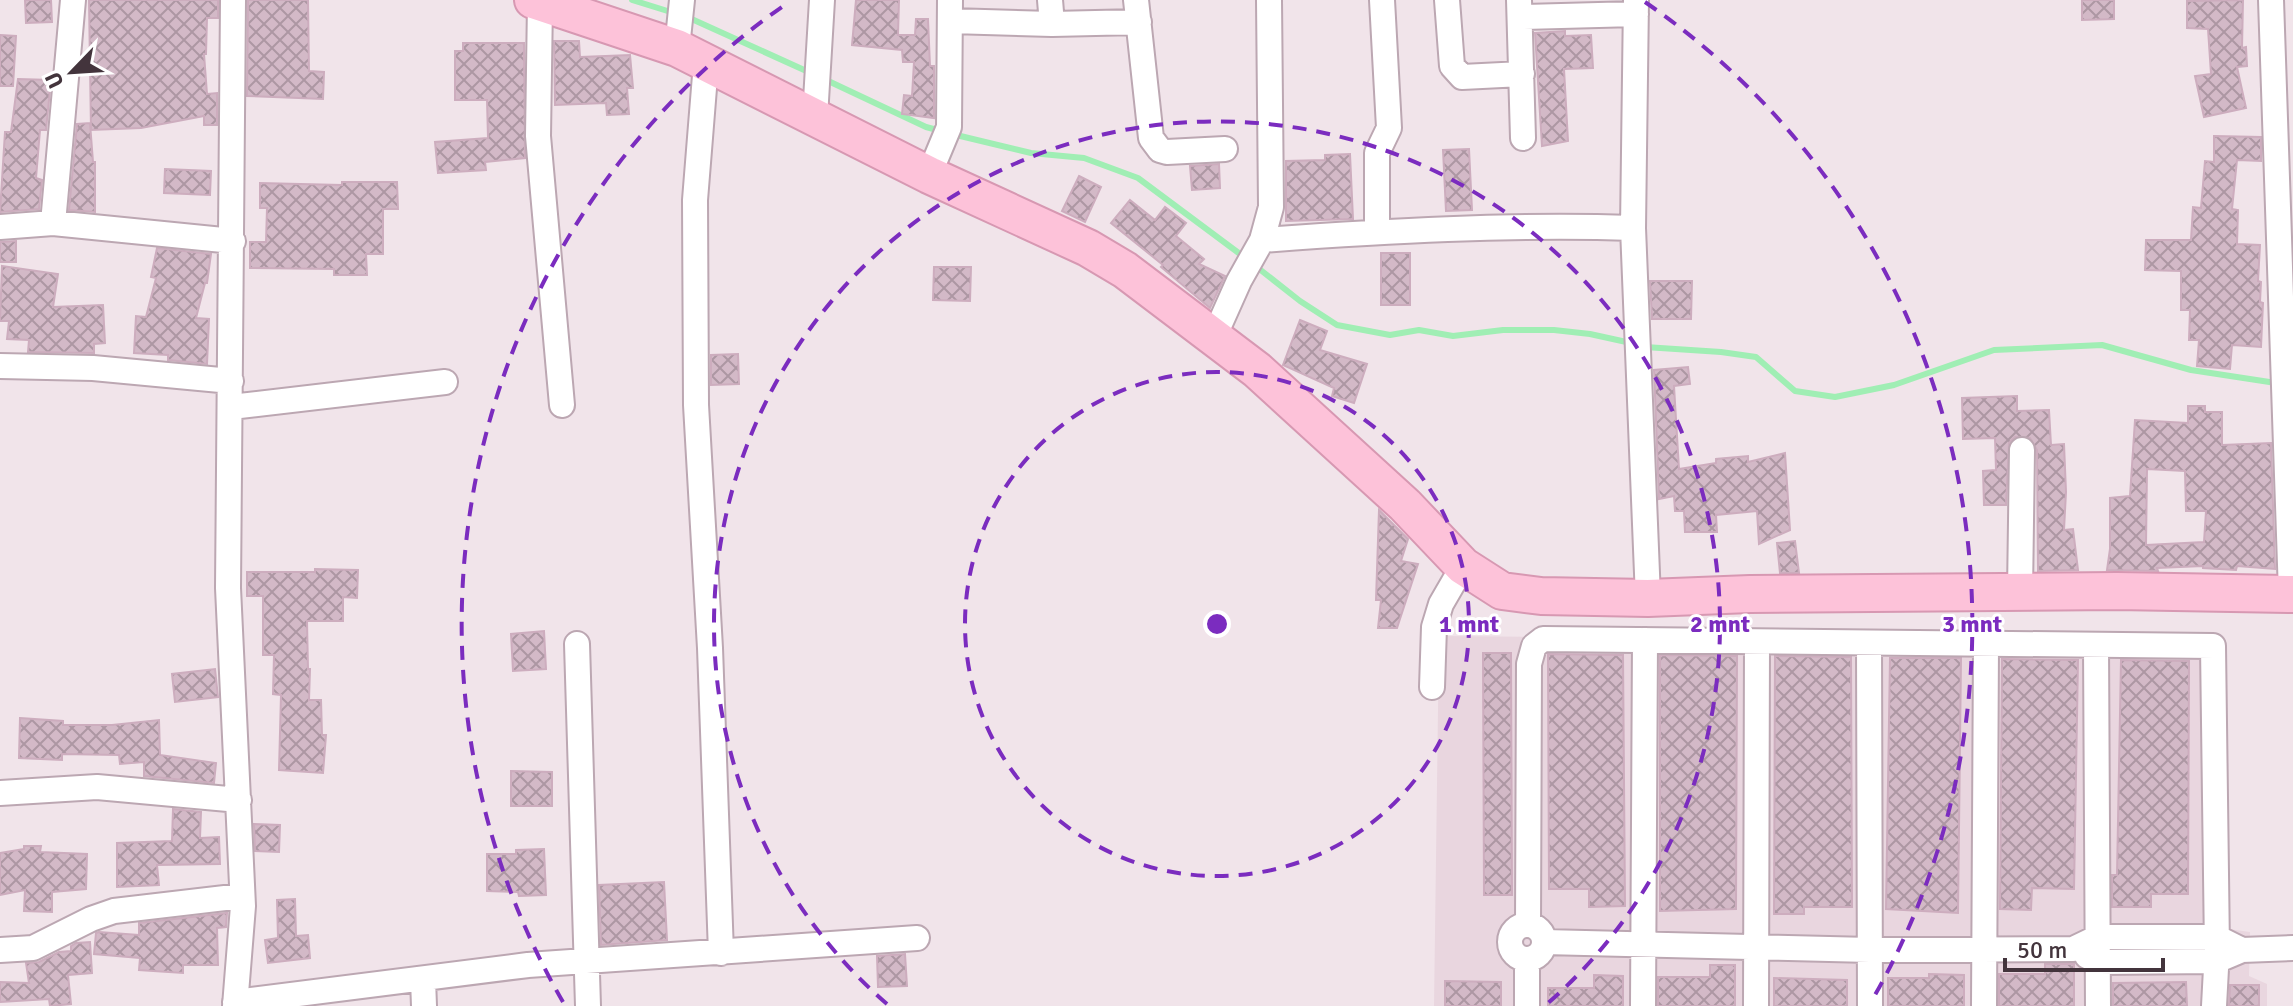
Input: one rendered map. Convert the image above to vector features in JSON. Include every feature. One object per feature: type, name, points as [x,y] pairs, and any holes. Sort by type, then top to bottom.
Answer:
[{"type":"main road","points":[[536,1],[687,48],[815,105],[934,165],[1125,270],[1257,370],[1405,505],[1463,566],[1488,584],[1511,593],[1648,598],[2020,592],[2292,594]]},
{"type":"street","points":[[53,223],[73,0]]},
{"type":"street","points":[[233,0],[228,588],[242,896],[235,1004],[297,1000],[528,965],[917,938]]},
{"type":"street","points":[[815,105],[822,0]]},
{"type":"street","points":[[1214,337],[1257,249],[1271,207],[1269,0]]},
{"type":"street","points":[[1377,231],[1377,153],[1389,128],[1382,0]]},
{"type":"street","points":[[1447,0],[1452,66],[1457,74],[1462,77],[1522,74]]},
{"type":"street","points":[[2271,0],[2283,75],[2292,594]]},
{"type":"street","points":[[536,1],[538,136],[562,405]]},
{"type":"street","points":[[682,3],[695,200],[696,364],[721,953]]},
{"type":"street","points":[[1523,138],[1520,9],[1636,7],[1633,228],[1648,598]]},
{"type":"street","points":[[934,165],[949,127],[951,11],[1138,11],[1151,138],[1160,150],[1167,152],[1225,149]]},
{"type":"street","points":[[0,227],[53,223],[233,241]]},
{"type":"street","points":[[1257,249],[1377,231],[1541,225],[1633,228]]},
{"type":"street","points":[[0,366],[93,368],[231,381]]},
{"type":"street","points":[[231,407],[445,382]]},
{"type":"street","points":[[2020,592],[2022,450]]},
{"type":"street","points":[[1432,687],[1434,627],[1441,604],[1463,566]]},
{"type":"street","points":[[1527,1006],[1533,942],[1530,654],[1538,642],[1553,637],[2213,646],[2214,1006]]},
{"type":"street","points":[[1643,1006],[1645,640]]},
{"type":"street","points":[[1756,1006],[1757,642]]},
{"type":"street","points":[[1869,643],[1870,1006]]},
{"type":"street","points":[[577,644],[588,1006]]},
{"type":"street","points":[[1984,1006],[1986,645]]},
{"type":"street","points":[[2096,646],[2098,1006]]},
{"type":"street","points":[[0,793],[97,787],[239,800]]},
{"type":"street","points":[[0,950],[33,948],[114,911],[242,896]]},
{"type":"street","points":[[2098,950],[2216,937],[2242,950]]},
{"type":"street","points":[[1533,942],[1870,950],[2073,949],[2216,961],[2242,950],[2293,948]]},
{"type":"street","points":[[423,979],[424,1006]]},
{"type":"shaded area","points":[[1439,636],[2215,642],[2221,928],[2250,932],[2249,976],[2267,984],[2267,1006],[1434,1006]]},
{"type":"building","points":[[25,0],[51,0],[52,22],[26,23]]},
{"type":"building","points":[[89,0],[218,0],[218,18],[207,18],[204,54],[207,94],[217,93],[217,125],[204,125],[204,116],[141,128],[91,130]]},
{"type":"building","points":[[248,0],[308,0],[309,71],[324,72],[323,99],[247,96]]},
{"type":"building","points":[[856,0],[899,0],[898,35],[915,35],[916,19],[928,19],[930,66],[934,66],[934,118],[902,114],[904,95],[912,96],[914,62],[903,62],[902,50],[852,45]]},
{"type":"building","points":[[2082,0],[2114,0],[2114,19],[2082,20]]},
{"type":"building","points":[[2243,0],[2242,48],[2246,47],[2247,66],[2237,67],[2246,108],[2204,117],[2195,76],[2211,74],[2208,29],[2187,28],[2187,1]]},
{"type":"building","points":[[1565,31],[1565,36],[1591,35],[1593,68],[1564,69],[1568,141],[1542,146],[1535,33]]},
{"type":"building","points":[[0,35],[16,36],[13,86],[0,86]]},
{"type":"building","points":[[554,41],[579,41],[580,57],[630,55],[633,88],[627,88],[629,114],[607,115],[606,103],[555,105]]},
{"type":"building","points":[[463,43],[524,43],[525,158],[485,162],[486,170],[438,173],[435,142],[488,138],[487,100],[455,100],[455,51],[463,51]]},
{"type":"building","points":[[18,79],[51,80],[46,130],[40,130],[36,178],[42,180],[39,209],[0,212],[5,132],[11,132]]},
{"type":"building","points":[[90,123],[95,162],[95,212],[69,210],[77,124]]},
{"type":"building","points":[[2214,136],[2261,137],[2261,161],[2237,160],[2232,209],[2238,210],[2237,244],[2260,245],[2258,281],[2261,282],[2260,302],[2263,303],[2261,347],[2232,345],[2230,369],[2197,366],[2199,340],[2189,340],[2190,310],[2181,310],[2181,271],[2145,270],[2146,240],[2191,240],[2193,207],[2201,208],[2205,161],[2214,162]]},
{"type":"building","points":[[1469,149],[1472,210],[1446,211],[1443,150]]},
{"type":"building","points":[[1350,154],[1353,219],[1286,221],[1286,161],[1325,160],[1325,155]]},
{"type":"building","points":[[1219,164],[1220,188],[1192,190],[1190,166]]},
{"type":"building","points":[[165,169],[211,171],[210,195],[164,193]]},
{"type":"building","points":[[1079,176],[1101,187],[1085,222],[1062,211]]},
{"type":"building","points":[[342,182],[397,182],[398,209],[383,209],[383,254],[366,254],[367,275],[334,275],[334,269],[250,268],[250,242],[266,242],[267,208],[260,208],[260,183],[342,185]]},
{"type":"building","points":[[1130,200],[1155,220],[1165,207],[1186,223],[1176,236],[1204,259],[1199,264],[1225,276],[1210,308],[1111,223]]},
{"type":"building","points":[[16,241],[16,262],[0,262],[0,242]]},
{"type":"building","points":[[157,248],[211,254],[207,283],[196,318],[209,319],[207,364],[168,360],[168,355],[134,353],[136,316],[146,317],[156,278],[151,277]]},
{"type":"building","points":[[1381,253],[1410,253],[1410,305],[1381,305]]},
{"type":"building","points":[[2,266],[58,274],[53,307],[103,305],[105,343],[94,344],[94,353],[28,352],[29,340],[7,339],[9,321],[0,321]]},
{"type":"building","points":[[934,267],[971,267],[970,301],[933,300]]},
{"type":"building","points":[[1650,281],[1692,281],[1691,319],[1652,319]]},
{"type":"building","points":[[1300,320],[1327,331],[1320,350],[1367,364],[1354,403],[1332,396],[1334,388],[1283,365]]},
{"type":"building","points":[[738,354],[739,384],[711,385],[711,355]]},
{"type":"building","points":[[1688,367],[1690,384],[1674,386],[1679,469],[1716,463],[1716,459],[1748,456],[1748,462],[1785,453],[1790,530],[1759,544],[1757,511],[1716,515],[1717,532],[1685,532],[1684,511],[1675,511],[1674,496],[1659,499],[1654,370]]},
{"type":"building","points":[[2017,396],[2017,411],[2049,410],[2051,445],[2064,444],[2064,530],[2073,529],[2078,570],[2038,571],[2037,450],[2030,438],[2015,437],[2009,443],[2006,505],[1984,505],[1983,471],[1996,470],[1995,438],[1963,439],[1962,398]]},
{"type":"building","points":[[2188,406],[2205,406],[2205,412],[2222,412],[2222,445],[2271,443],[2275,569],[2237,566],[2236,570],[2203,566],[2157,568],[2158,571],[2107,570],[2110,498],[2130,496],[2135,420],[2188,423]],"holes":[[[2147,469],[2185,471],[2186,511],[2206,511],[2204,542],[2146,545]]]},
{"type":"building","points":[[1379,510],[1408,539],[1401,561],[1418,564],[1397,628],[1378,628],[1381,600],[1376,600]]},
{"type":"building","points":[[1795,541],[1799,573],[1780,573],[1777,543]]},
{"type":"building","points":[[315,569],[358,570],[357,598],[343,597],[343,621],[307,621],[309,700],[321,700],[322,735],[326,735],[323,773],[279,770],[281,695],[273,694],[274,655],[263,655],[263,596],[247,596],[247,572],[315,572]]},
{"type":"building","points":[[544,631],[546,669],[513,671],[511,634]]},
{"type":"building","points":[[1483,653],[1511,653],[1512,895],[1484,895]]},
{"type":"building","points":[[1548,654],[1623,655],[1625,906],[1589,907],[1589,889],[1549,889]]},
{"type":"building","points":[[1660,655],[1737,656],[1736,909],[1660,911]]},
{"type":"building","points":[[1775,656],[1851,657],[1852,907],[1804,907],[1804,914],[1774,914]]},
{"type":"building","points":[[1890,658],[1961,658],[1958,913],[1886,909]]},
{"type":"building","points":[[2002,659],[2078,660],[2074,889],[2032,888],[2031,910],[2000,909]]},
{"type":"building","points":[[2121,660],[2189,661],[2188,894],[2151,894],[2151,907],[2112,907],[2112,875],[2117,875]]},
{"type":"building","points":[[215,669],[218,697],[175,702],[172,674]]},
{"type":"building","points":[[20,718],[63,721],[63,725],[112,725],[159,720],[160,755],[216,763],[214,783],[144,776],[144,762],[120,764],[119,755],[62,754],[62,760],[19,758]]},
{"type":"building","points":[[511,771],[552,772],[552,806],[511,806]]},
{"type":"building","points":[[173,809],[201,812],[200,838],[219,837],[220,864],[157,865],[159,885],[117,887],[117,843],[172,841]]},
{"type":"building","points":[[254,824],[280,825],[279,852],[255,851]]},
{"type":"building","points":[[24,846],[41,846],[40,852],[87,854],[86,889],[52,892],[52,912],[24,911],[25,890],[0,895],[0,853],[24,849]]},
{"type":"building","points":[[544,849],[546,895],[519,896],[518,892],[487,891],[487,854],[516,854],[516,850]]},
{"type":"building","points":[[664,882],[667,940],[601,945],[599,885]]},
{"type":"building","points":[[295,899],[296,936],[308,935],[310,958],[268,963],[265,940],[278,938],[277,900]]},
{"type":"building","points":[[227,913],[226,927],[217,928],[218,965],[183,965],[183,973],[139,970],[140,958],[94,954],[96,933],[99,932],[139,935],[139,923]]},
{"type":"building","points":[[90,942],[92,973],[68,975],[71,1004],[50,1006],[49,999],[0,1002],[0,982],[29,983],[26,963],[71,951],[71,946],[76,943]]},
{"type":"building","points":[[905,954],[907,986],[878,987],[877,956]]},
{"type":"building","points":[[2045,964],[2074,964],[2074,1006],[1999,1006],[1999,974],[2045,974]]},
{"type":"building","points":[[1710,965],[1735,965],[1735,1006],[1658,1006],[1658,977],[1710,977]]},
{"type":"building","points":[[1929,974],[1964,975],[1964,1006],[1888,1006],[1888,978],[1929,978]]},
{"type":"building","points":[[1594,975],[1623,976],[1623,1006],[1548,1006],[1548,988],[1594,988]]},
{"type":"building","points":[[1774,978],[1847,980],[1847,1006],[1774,1006]]},
{"type":"building","points":[[1445,981],[1501,982],[1501,1006],[1445,1006]]},
{"type":"building","points":[[2186,982],[2187,1006],[2113,1006],[2113,983]]},
{"type":"building","points":[[2230,985],[2259,985],[2259,1006],[2229,1006]]},
{"type":"waterway","points":[[632,0],[674,13]]},
{"type":"waterway","points":[[685,16],[813,74]]},
{"type":"waterway","points":[[824,79],[926,127],[941,131]]},
{"type":"waterway","points":[[952,134],[1031,153],[1084,158],[1138,178],[1244,257]]},
{"type":"waterway","points":[[1253,264],[1337,325],[1390,335],[1419,330],[1453,336],[1503,330],[1554,330],[1631,343]]},
{"type":"waterway","points":[[1645,347],[1756,357],[1795,391],[1835,397],[1894,385],[1994,350],[2102,345],[2191,370],[2276,383]]}]
